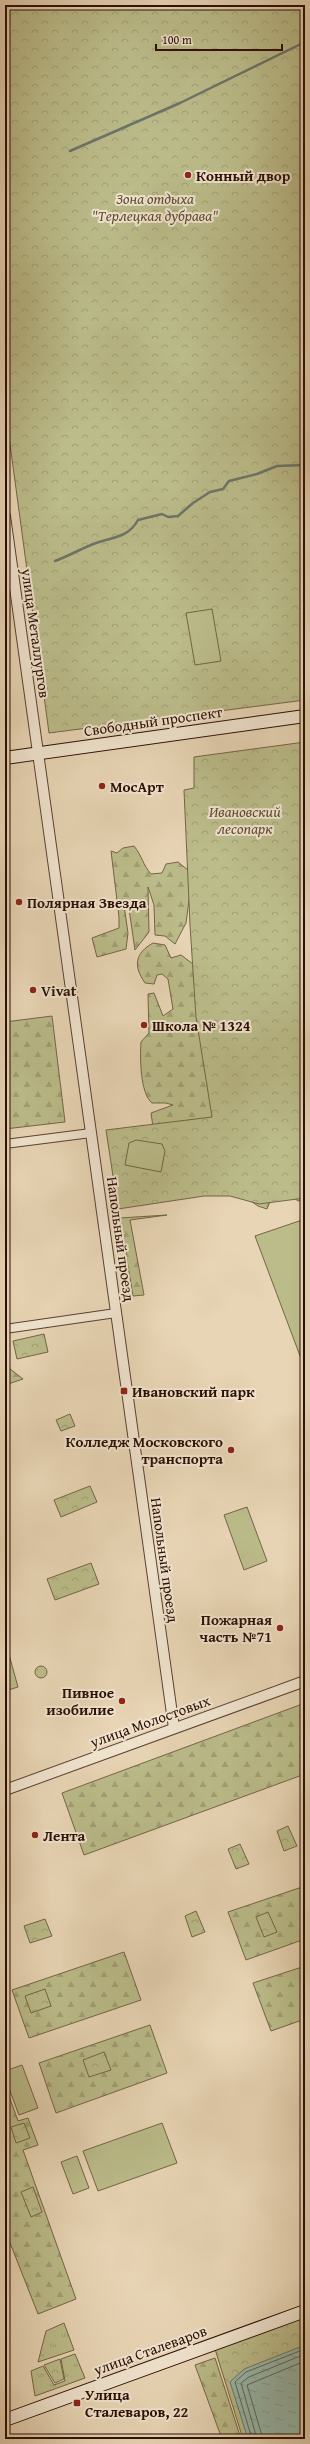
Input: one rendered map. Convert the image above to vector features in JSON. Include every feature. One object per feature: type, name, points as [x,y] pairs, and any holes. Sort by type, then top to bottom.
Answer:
[{"type":"main road","name":"Свободный проспект","points":[[5,758],[305,716]]},
{"type":"main road","name":"улица Сталеваров","points":[[5,2420],[305,2311]]},
{"type":"street","name":"улица Металлургов","points":[[5,516],[37,754]]},
{"type":"street","name":"Напольный проезд","points":[[37,754],[174,1728]]},
{"type":"street","points":[[5,1144],[91,1133]]},
{"type":"street","points":[[5,1329],[116,1313]]},
{"type":"street","name":"улица Молостовых","points":[[5,1790],[305,1681]]},
{"type":"green space","name":"Зона отдыха \"Терлецкая дубрава\"","points":[[5,5],[305,5],[305,507],[303,508],[305,523],[305,700],[49,733],[5,407]]},
{"type":"green space","points":[[212,609],[221,661],[195,665],[186,613]]},
{"type":"green space","name":"Ивановский лесопарк","points":[[305,742],[305,1198],[259,1204],[230,1196],[204,1196],[118,1209],[106,1130],[212,1117],[196,1017],[190,925],[184,790],[194,788],[194,757]]},
{"type":"green space","points":[[134,846],[151,874],[162,873],[166,864],[178,862],[189,871],[192,878],[186,923],[175,944],[165,936],[155,935],[154,905],[148,887],[149,932],[135,950],[129,909],[124,905],[128,933],[126,949],[97,957],[92,938],[119,928],[111,851],[117,853],[123,848]]},
{"type":"green space","points":[[153,943],[165,945],[171,958],[181,955],[193,964],[305,1064],[305,1199],[298,1201],[289,1194],[271,1199],[267,1209],[258,1206],[154,1134],[151,1113],[173,1105],[166,1103],[152,1103],[145,1092],[143,1084],[141,1042],[149,1033],[148,994],[154,993],[163,1016],[173,1009],[168,979],[162,974],[157,975],[154,984],[145,983],[139,971],[139,956],[142,951]]},
{"type":"green space","points":[[52,1016],[65,1122],[5,1129],[5,1022]]},
{"type":"green space","points":[[136,1140],[162,1144],[165,1151],[161,1172],[125,1165],[129,1143]]},
{"type":"green space","points":[[167,1215],[130,1220],[144,1295],[133,1296],[120,1218]]},
{"type":"green space","points":[[305,1219],[305,1369],[255,1236]]},
{"type":"green space","points":[[44,1334],[48,1352],[17,1359],[13,1341]]},
{"type":"green space","points":[[5,1365],[23,1379],[5,1385]]},
{"type":"green space","points":[[70,1414],[75,1426],[61,1431],[56,1420]]},
{"type":"green space","points":[[90,1486],[97,1502],[61,1517],[54,1500]]},
{"type":"green space","points":[[247,1507],[267,1561],[244,1570],[224,1515]]},
{"type":"green space","points":[[91,1563],[99,1584],[55,1600],[47,1579]]},
{"type":"green space","points":[[5,1640],[18,1687],[5,1691]]},
{"type":"green space","points":[[39,1666],[43,1666],[47,1672],[43,1678],[39,1678],[35,1674],[35,1670]]},
{"type":"green space","points":[[305,1703],[305,1774],[84,1855],[62,1793]]},
{"type":"green space","points":[[288,1826],[297,1846],[284,1851],[277,1831]]},
{"type":"green space","points":[[240,1844],[249,1864],[236,1869],[228,1849]]},
{"type":"green space","points":[[305,1886],[305,1939],[246,1960],[228,1912]]},
{"type":"green space","points":[[196,1911],[205,1932],[192,1937],[185,1916]]},
{"type":"green space","points":[[268,1912],[277,1932],[264,1937],[256,1917]]},
{"type":"green space","points":[[45,1919],[52,1936],[30,1943],[24,1926]]},
{"type":"green space","points":[[124,1952],[141,2000],[29,2038],[12,1990]]},
{"type":"green space","points":[[305,1966],[305,2019],[271,2031],[253,1983]]},
{"type":"green space","points":[[45,1989],[51,2006],[31,2013],[25,1996]]},
{"type":"green space","points":[[150,2025],[167,2073],[56,2113],[39,2063]]},
{"type":"green space","points":[[104,2052],[111,2070],[89,2077],[83,2060]]},
{"type":"green space","points":[[22,2065],[38,2108],[19,2115],[5,2078],[5,2071]]},
{"type":"green space","points":[[5,2085],[18,2121],[28,2118],[38,2145],[23,2150],[76,2299],[38,2314],[5,2230],[5,2218],[8,2210],[5,2190]]},
{"type":"green space","points":[[24,2123],[30,2138],[16,2143],[11,2127]]},
{"type":"green space","points":[[162,2123],[177,2163],[98,2191],[83,2151]]},
{"type":"green space","points":[[77,2156],[89,2188],[73,2194],[61,2162]]},
{"type":"green space","points":[[33,2187],[42,2212],[31,2217],[21,2192]]},
{"type":"green space","points":[[305,2316],[305,2439],[243,2439],[215,2349]]},
{"type":"green space","points":[[64,2323],[74,2350],[38,2362],[46,2331]]},
{"type":"green space","points":[[75,2354],[85,2378],[35,2396],[31,2371],[43,2366],[54,2385],[65,2381],[61,2359]]},
{"type":"green space","points":[[215,2358],[241,2439],[222,2439],[195,2365]]},
{"type":"green space","points":[[60,2359],[64,2379],[55,2383],[44,2365]]},
{"type":"water","points":[[305,2345],[305,2439],[248,2439],[230,2382],[244,2369]]},
{"type":"waterway","points":[[70,151],[180,103],[305,42]]},
{"type":"waterway","points":[[55,561],[91,545],[125,534],[138,520],[162,514],[168,517],[178,516],[193,503],[210,492],[223,489],[229,481],[257,474],[277,466],[305,465]]},
{"type":"place","name":"Конный двор","points":[[188,175]]},
{"type":"place","name":"МосАрт","points":[[102,786]]},
{"type":"place","name":"Полярная Звезда","points":[[19,902]]},
{"type":"place","name":"Vivat","points":[[33,990]]},
{"type":"place","name":"Школа № 1324","points":[[144,1025]]},
{"type":"place","name":"Ивановский парк","points":[[124,1391]]},
{"type":"place","name":"Колледж Московского транспорта","points":[[231,1450]]},
{"type":"place","name":"Пожарная часть №71","points":[[280,1628]]},
{"type":"place","name":"Пивное изобилие","points":[[122,1701]]},
{"type":"place","name":"Лента","points":[[35,1835]]},
{"type":"place","name":"Улица Сталеваров, 22","points":[[77,2403]]}]
